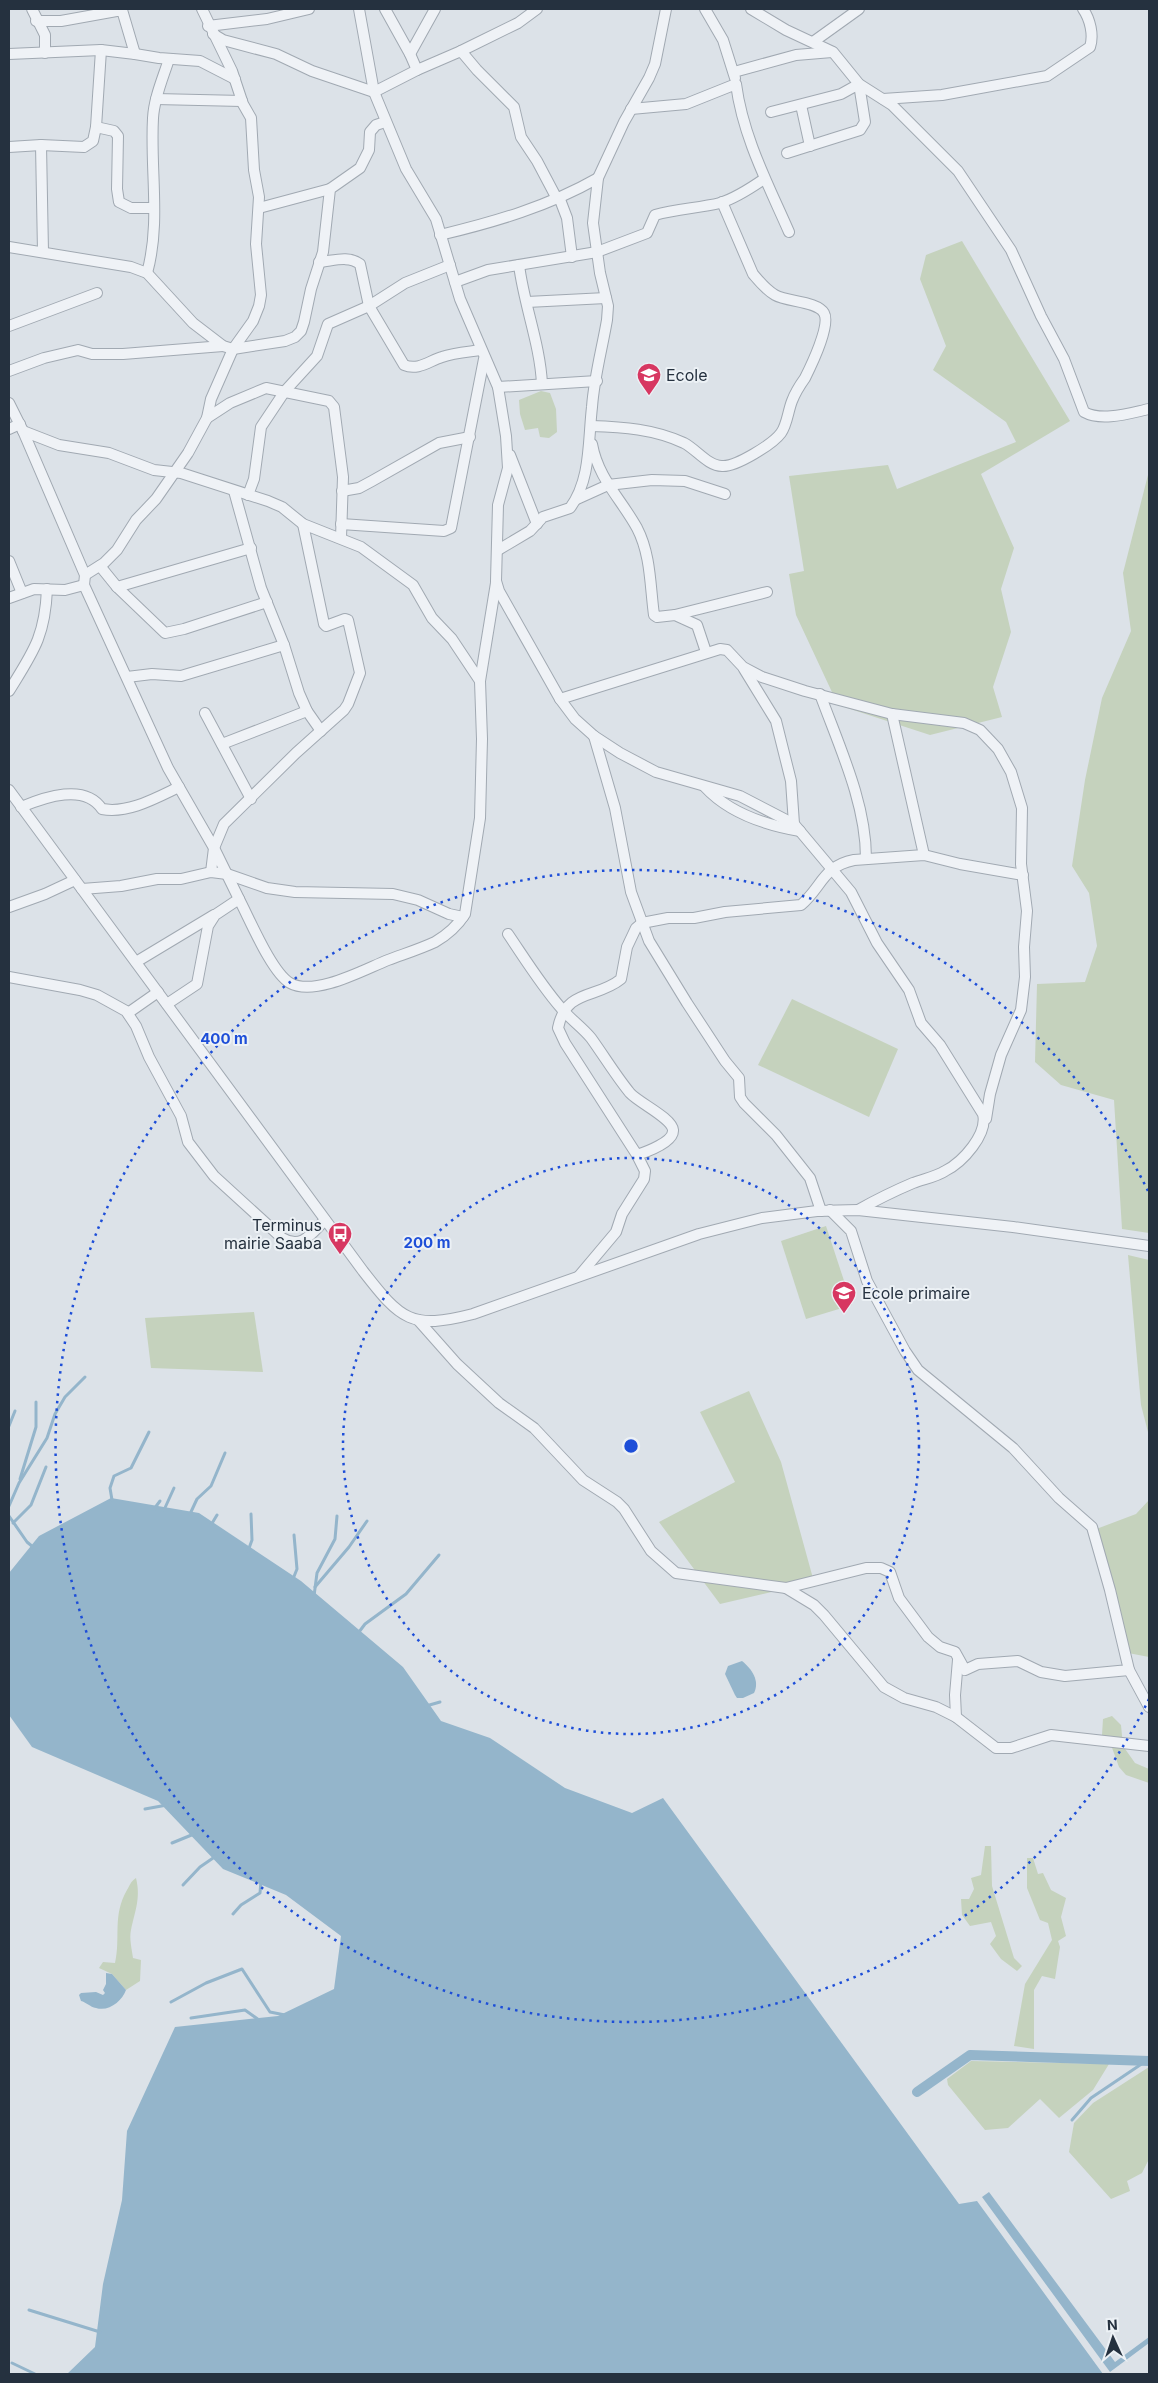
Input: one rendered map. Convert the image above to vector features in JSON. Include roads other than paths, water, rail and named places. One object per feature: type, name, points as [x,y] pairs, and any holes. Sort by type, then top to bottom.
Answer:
[{"type":"street","points":[[32,9],[36,21],[45,35],[46,52]]},
{"type":"street","points":[[9,598],[34,588],[65,590],[85,580],[117,550],[136,520],[156,499],[188,453],[207,418],[211,399],[233,349],[253,321],[259,306],[261,294],[256,244],[259,208],[251,118],[202,9]]},
{"type":"street","points":[[211,30],[309,9]]},
{"type":"street","points":[[9,403],[21,427],[127,677],[179,787],[214,848],[272,963],[284,979],[292,984],[301,986],[318,985],[344,979],[436,942],[458,925],[463,917],[480,818],[482,740],[480,681],[496,581],[498,505],[508,468],[508,450],[498,387],[482,354],[455,282],[436,219],[406,169],[374,92],[360,9]]},
{"type":"street","points":[[385,9],[417,70]]},
{"type":"street","points":[[410,54],[436,9]]},
{"type":"street","points":[[211,30],[276,54],[312,71],[374,92],[518,23],[537,9]]},
{"type":"street","points":[[498,550],[530,531],[542,517],[570,508],[577,499],[582,487],[591,429],[592,406],[607,320],[606,298],[593,224],[598,178],[655,64],[666,9]]},
{"type":"street","points":[[705,9],[723,40],[734,72],[745,130],[764,179],[789,232]]},
{"type":"street","points":[[751,9],[786,30],[833,52],[858,84],[883,99],[911,123],[958,171],[1011,250],[1040,316],[1064,359],[1084,412],[1090,415],[1112,416],[1149,409]]},
{"type":"street","points":[[813,42],[859,9]]},
{"type":"street","points":[[883,99],[942,95],[1048,76],[1090,47],[1092,40],[1090,25],[1083,9]]},
{"type":"street","points":[[36,21],[61,21],[122,10],[135,54]]},
{"type":"street","points":[[9,54],[102,50],[200,61],[235,79]]},
{"type":"street","points":[[9,147],[41,144],[89,146],[93,141],[96,127],[102,50]]},
{"type":"street","points":[[461,51],[477,70],[510,100],[514,107],[521,137],[558,197],[566,218],[572,257]]},
{"type":"street","points":[[734,72],[796,55],[833,52]]},
{"type":"street","points":[[147,273],[151,250],[153,208],[153,116],[156,99],[169,58]]},
{"type":"street","points":[[631,109],[686,104],[736,84]]},
{"type":"street","points":[[771,112],[841,94],[858,84]]},
{"type":"street","points":[[787,153],[860,130],[864,126],[858,84]]},
{"type":"street","points":[[156,99],[242,101]]},
{"type":"street","points":[[801,104],[810,146]]},
{"type":"street","points":[[259,208],[330,189],[360,168],[369,150],[370,132],[376,125],[385,122]]},
{"type":"street","points":[[96,127],[114,131],[118,134],[117,189],[119,202],[131,208],[153,208]]},
{"type":"street","points":[[41,144],[43,252]]},
{"type":"street","points":[[440,235],[509,218],[598,178]]},
{"type":"street","points":[[455,282],[488,270],[597,252],[647,233],[655,215],[722,202],[741,194],[764,179]]},
{"type":"street","points":[[9,371],[44,358],[78,350],[92,354],[123,354],[222,346],[233,349],[285,341],[295,337],[301,331],[319,262],[327,224],[330,189]]},
{"type":"street","points":[[591,429],[658,432],[686,444],[714,463],[724,467],[732,466],[760,450],[774,441],[782,432],[792,399],[817,352],[825,316],[816,307],[774,295],[760,282],[753,274],[722,202]]},
{"type":"street","points":[[9,247],[131,268],[147,273],[193,323],[222,346]]},
{"type":"street","points":[[319,262],[337,258],[359,263],[362,268],[369,306],[404,365],[410,367],[419,366],[442,357],[482,354]]},
{"type":"street","points":[[248,495],[254,479],[261,427],[285,391],[317,356],[328,324],[369,306],[404,282],[450,265]]},
{"type":"street","points":[[519,265],[542,369],[542,384]]},
{"type":"street","points":[[9,326],[97,293]]},
{"type":"street","points":[[527,302],[606,298]]},
{"type":"street","points":[[341,524],[448,531],[451,528],[470,437],[482,354]]},
{"type":"street","points":[[498,387],[597,381]]},
{"type":"street","points":[[207,418],[230,403],[260,390],[273,388],[329,401],[334,407],[340,446],[341,538]]},
{"type":"street","points":[[9,429],[21,427],[59,445],[109,453],[154,470],[181,473],[278,504],[303,524],[361,547],[413,585],[432,618],[452,639],[480,681]]},
{"type":"street","points":[[591,429],[595,458],[608,485],[637,529],[644,546],[654,615],[657,618],[767,592]]},
{"type":"street","points":[[342,492],[359,488],[439,443],[470,437]]},
{"type":"street","points":[[508,450],[536,524]]},
{"type":"street","points":[[577,499],[608,485],[652,480],[685,481],[724,494]]},
{"type":"street","points":[[234,491],[251,548],[254,568],[284,645],[299,693],[307,711],[321,731]]},
{"type":"street","points":[[211,872],[214,848],[224,824],[286,762],[344,710],[360,673],[348,620],[345,619],[327,626],[324,624],[303,524]]},
{"type":"street","points":[[117,587],[251,548]]},
{"type":"street","points":[[9,561],[22,593]]},
{"type":"street","points":[[100,566],[117,587],[165,633],[184,629],[267,602]]},
{"type":"street","points":[[496,581],[499,591],[560,699],[576,719],[594,736],[620,753],[656,772],[724,791],[754,802],[797,828],[851,892],[877,943],[909,990],[921,1023],[940,1044],[961,1076],[981,1108],[985,1121]]},
{"type":"street","points":[[9,691],[39,641],[43,629],[47,589]]},
{"type":"street","points":[[675,615],[697,625],[706,652]]},
{"type":"street","points":[[127,677],[152,674],[180,676],[284,645]]},
{"type":"street","points":[[560,699],[706,652],[727,650],[742,667],[776,721],[791,781],[797,828]]},
{"type":"street","points":[[742,667],[762,677],[892,714],[964,723],[980,730],[998,748],[1011,772],[1022,808],[1023,875],[1026,911],[1025,977],[1021,1010],[1001,1055],[981,1132],[973,1144],[946,1171],[884,1195],[858,1210]]},
{"type":"street","points":[[820,694],[858,803],[865,829],[866,858]]},
{"type":"street","points":[[222,744],[307,711]]},
{"type":"street","points":[[205,713],[250,799]]},
{"type":"street","points":[[892,714],[924,855]]},
{"type":"street","points":[[594,736],[615,808],[632,892],[649,941],[725,1061],[739,1078],[740,1097],[744,1103],[771,1130],[810,1178],[825,1211],[852,1231],[867,1281],[905,1351],[918,1370],[1013,1448],[1059,1498],[1092,1527],[1110,1590],[1129,1670],[1149,1707]]},
{"type":"street","points":[[21,807],[48,797],[82,795],[91,797],[102,809],[113,810],[145,803],[179,787]]},
{"type":"street","points":[[705,787],[717,800],[750,817],[776,827],[797,828]]},
{"type":"street","points":[[9,790],[376,1287],[400,1311],[418,1320],[439,1322],[473,1314],[650,1250],[733,1224],[825,1211],[858,1210],[1012,1227],[1149,1246]]},
{"type":"street","points":[[578,1277],[616,1232],[622,1214],[644,1179],[645,1171],[637,1155],[559,1033],[558,1028],[563,1011],[580,998],[621,979],[627,947],[636,928],[642,923],[668,918],[694,918],[725,912],[802,905],[831,868],[843,862],[866,858],[924,855],[960,864],[1023,875]]},
{"type":"street","points":[[9,907],[79,884],[121,886],[157,879],[181,879],[211,872],[227,874],[276,890],[393,894],[418,900],[449,914],[463,917]]},
{"type":"street","points":[[136,962],[239,900]]},
{"type":"street","points":[[167,1004],[197,984],[207,930],[215,915]]},
{"type":"street","points":[[508,934],[542,985],[563,1011],[589,1036],[635,1099],[658,1113],[671,1126],[671,1136],[664,1142],[637,1155]]},
{"type":"street","points":[[9,978],[97,995],[128,1013],[180,1116],[188,1142],[214,1176],[282,1238],[293,1244],[300,1243],[325,1220]]},
{"type":"street","points":[[128,1013],[158,992]]},
{"type":"street","points":[[418,1320],[457,1364],[493,1398],[534,1428],[583,1480],[617,1502],[651,1551],[670,1569],[684,1576],[786,1588],[866,1568],[886,1570],[893,1577],[899,1598],[928,1636],[940,1647],[955,1652],[962,1674],[955,1700],[956,1717]]},
{"type":"street","points":[[786,1588],[814,1605],[824,1615],[884,1687],[904,1698],[942,1710],[956,1717],[999,1749],[1011,1748],[1051,1735],[1149,1746]]},
{"type":"street","points":[[962,1674],[978,1664],[1018,1661],[1041,1672],[1065,1676],[1129,1670]]},
{"type":"street","points":[[942,1710],[955,1700]]},
{"type":"water","points":[[111,1498],[199,1513],[301,1581],[403,1667],[441,1721],[490,1738],[565,1788],[632,1813],[663,1798],[959,2204],[977,2201],[1103,2374],[67,2374],[95,2347],[103,2284],[122,2200],[127,2131],[175,2027],[278,2016],[334,1989],[341,1936],[286,1895],[223,1869],[158,1801],[32,1747],[9,1715],[9,1573],[39,1536]]},
{"type":"water","points":[[742,1661],[754,1675],[756,1689],[754,1693],[743,1698],[737,1698],[725,1674],[728,1666]]},
{"type":"water","points":[[106,1973],[112,1974],[126,1990],[121,1998],[114,2005],[101,2009],[81,2001],[79,1995],[81,1993],[96,1992],[103,1995],[105,1993],[103,1990],[106,1984]]},
{"type":"water","points":[[989,2192],[1115,2362],[1149,2337],[1149,2343],[1110,2372],[982,2197]]},
{"type":"waterway","points":[[9,1506],[19,1483],[47,1438],[55,1414],[65,1397],[85,1377]]},
{"type":"waterway","points":[[20,1479],[36,1427],[36,1402]]},
{"type":"waterway","points":[[9,1426],[15,1411]]},
{"type":"waterway","points":[[112,1500],[110,1488],[114,1476],[131,1468],[149,1432]]},
{"type":"waterway","points":[[190,1514],[197,1499],[211,1486],[225,1453]]},
{"type":"waterway","points":[[13,1523],[31,1505],[46,1467]]},
{"type":"waterway","points":[[164,1510],[174,1488]]},
{"type":"waterway","points":[[154,1509],[160,1501]]},
{"type":"waterway","points":[[248,1551],[252,1540],[251,1514]]},
{"type":"waterway","points":[[211,1525],[217,1515]]},
{"type":"waterway","points":[[9,1516],[27,1542],[33,1547]]},
{"type":"waterway","points":[[314,1596],[317,1573],[335,1539],[337,1516]]},
{"type":"waterway","points":[[315,1587],[349,1547],[367,1521]]},
{"type":"waterway","points":[[293,1579],[297,1569],[294,1535]]},
{"type":"waterway","points":[[359,1632],[365,1624],[406,1594],[439,1555]]},
{"type":"waterway","points":[[426,1706],[440,1702]]},
{"type":"waterway","points":[[145,1809],[167,1805]]},
{"type":"waterway","points":[[172,1843],[194,1834]]},
{"type":"waterway","points":[[183,1885],[200,1867],[216,1856]]},
{"type":"waterway","points":[[233,1914],[241,1905],[260,1893],[261,1880]]},
{"type":"waterway","points":[[171,2002],[206,1983],[242,1969],[270,2012],[285,2015]]},
{"type":"waterway","points":[[191,2018],[245,2010],[259,2020]]},
{"type":"waterway","points":[[917,2092],[970,2055],[1149,2061]]},
{"type":"waterway","points":[[1072,2120],[1091,2098],[1146,2061]]},
{"type":"waterway","points":[[29,2310],[100,2332]]},
{"type":"waterway","points":[[12,2363],[35,2374]]},
{"type":"place","name":"Ecole","points":[[649,396]]},
{"type":"place","name":"Terminus mairie Saaba","points":[[340,1255]]},
{"type":"place","name":"Ecole primaire","points":[[844,1314]]}]
